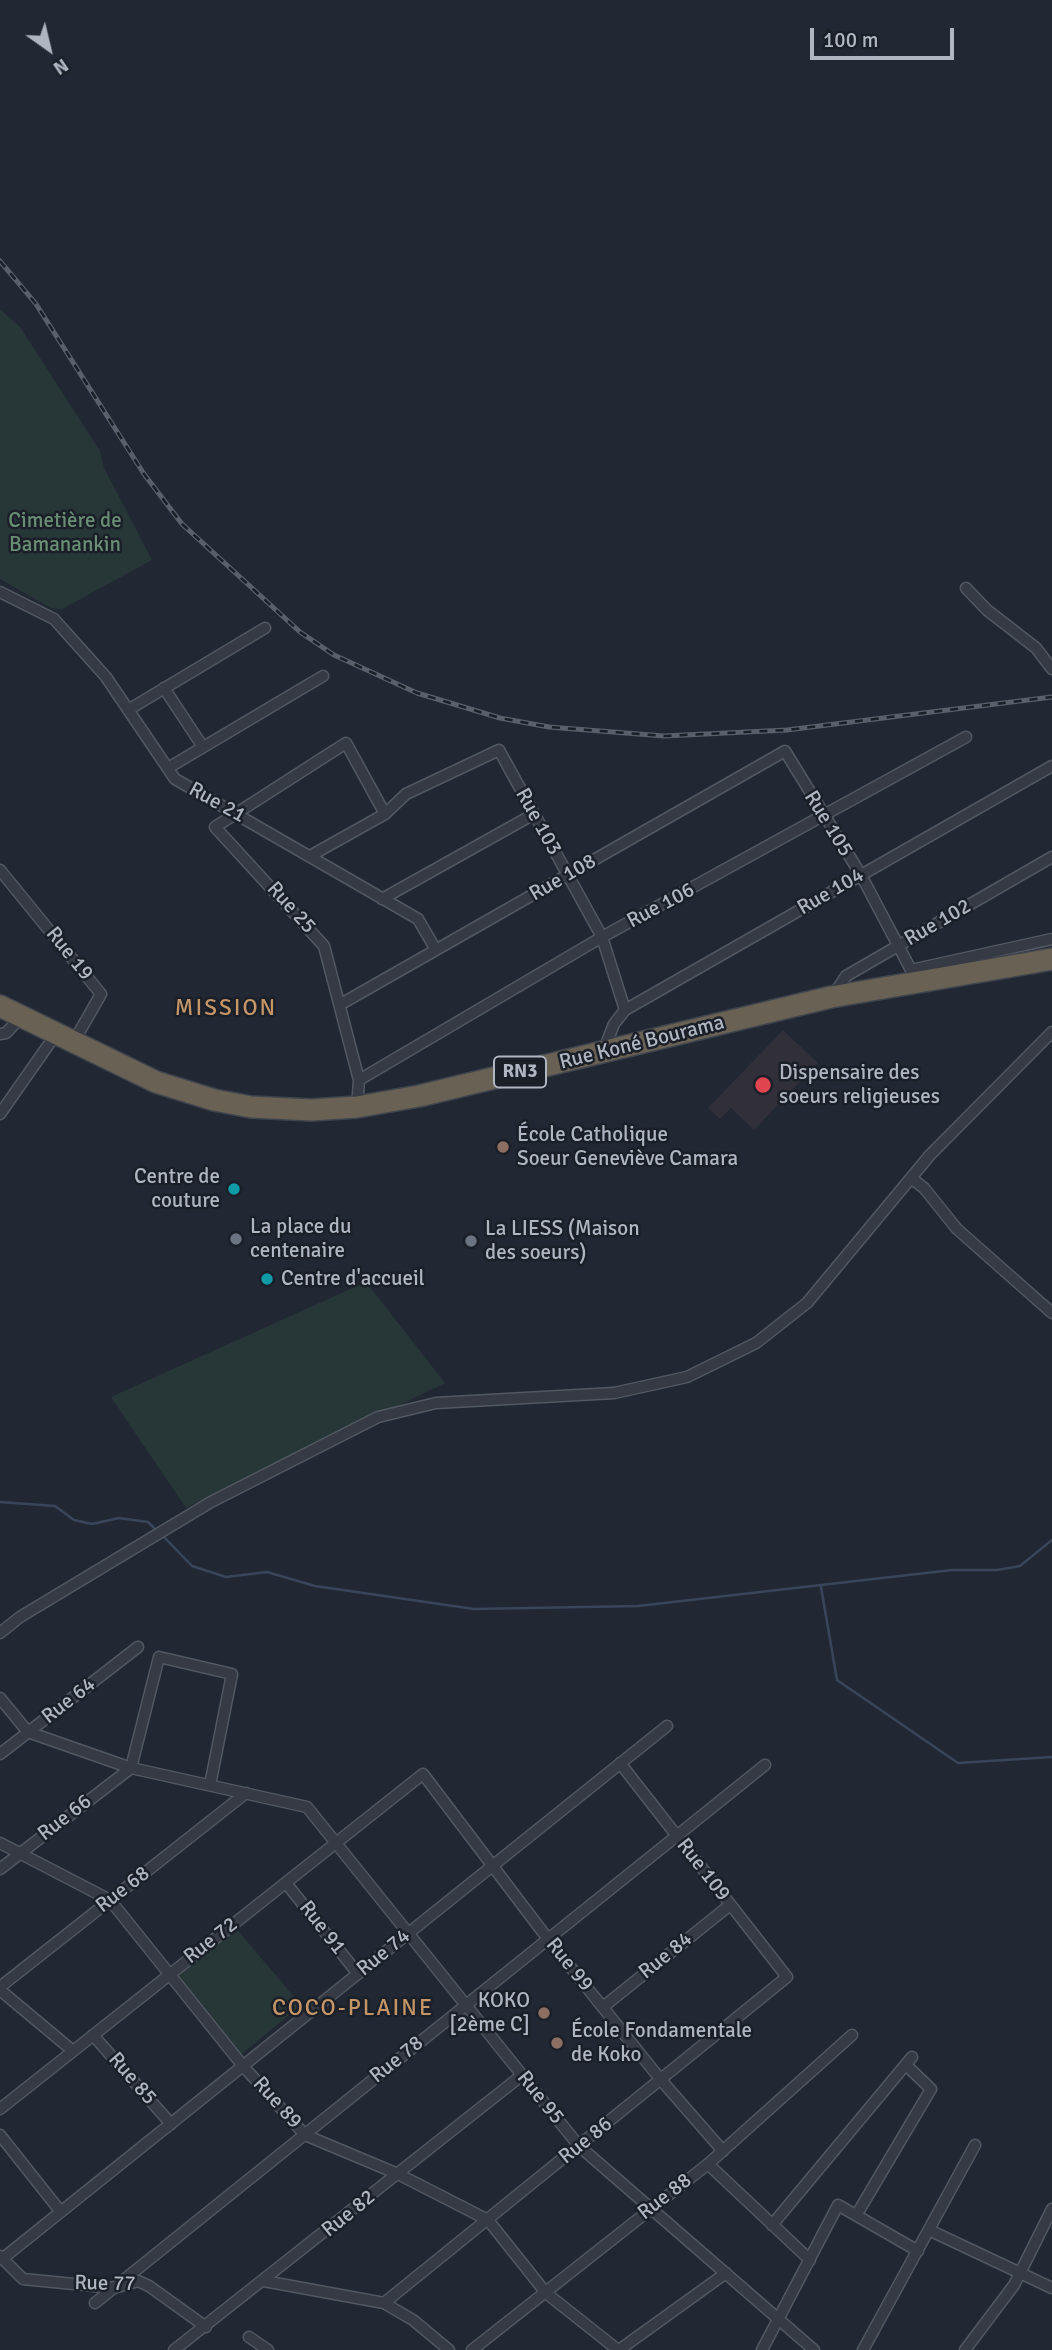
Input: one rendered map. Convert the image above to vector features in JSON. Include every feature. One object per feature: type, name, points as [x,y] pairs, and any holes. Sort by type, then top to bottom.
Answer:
[{"type":"highway","name":"Rue Koné Bourama","points":[[0,1006],[135,1073],[214,1100],[311,1110],[357,1107],[419,1096],[831,997],[1052,959]]},
{"type":"street","points":[[966,588],[987,610],[1036,648],[1052,670]]},
{"type":"street","name":"Rue 21","points":[[0,592],[54,619],[106,677],[175,779],[418,919],[436,950]]},
{"type":"street","points":[[128,710],[265,628]]},
{"type":"street","points":[[167,768],[323,676]]},
{"type":"street","points":[[164,688],[203,747]]},
{"type":"street","name":"Rue 106","points":[[359,1080],[601,937],[823,818],[966,737]]},
{"type":"street","points":[[236,812],[346,743],[385,814],[310,856]]},
{"type":"street","name":"Rue 103","points":[[385,814],[406,794],[499,750],[601,937],[625,1010]]},
{"type":"street","name":"Rue 105","points":[[785,751],[823,818],[861,875],[911,970],[1052,939]]},
{"type":"street","name":"Rue 108","points":[[341,1004],[785,751]]},
{"type":"street","name":"Rue 104","points":[[603,1052],[614,1024],[625,1010],[1052,766]]},
{"type":"street","name":"Rue 25","points":[[236,812],[215,827],[324,946],[359,1080],[357,1107]]},
{"type":"street","points":[[382,899],[534,814]]},
{"type":"street","name":"Rue 102","points":[[831,997],[846,976],[1052,857]]},
{"type":"street","name":"Rue 19","points":[[0,870],[101,994],[64,1039]]},
{"type":"street","points":[[3,1033],[22,1016]]},
{"type":"street","points":[[0,1633],[20,1618],[211,1502],[377,1418],[436,1403],[614,1393],[687,1377],[756,1343],[807,1303],[911,1178],[1035,1046],[1052,1032]]},
{"type":"street","points":[[0,1114],[64,1039]]},
{"type":"street","points":[[911,1178],[925,1188],[957,1229],[1052,1313]]},
{"type":"street","name":"Rue 64","points":[[0,1754],[138,1647]]},
{"type":"street","points":[[131,1768],[159,1657],[232,1674],[210,1785]]},
{"type":"street","points":[[0,1698],[28,1732],[131,1768],[246,1793]]},
{"type":"street","name":"Rue 74","points":[[1,2258],[667,1726]]},
{"type":"street","name":"Rue 109","points":[[620,1763],[787,1977]]},
{"type":"street","name":"Rue 78","points":[[95,2303],[765,1765]]},
{"type":"street","name":"Rue 66","points":[[0,1869],[131,1768]]},
{"type":"street","name":"Rue 99","points":[[423,1774],[548,1939],[661,2080],[723,2151]]},
{"type":"street","name":"Rue 72","points":[[0,2109],[423,1774]]},
{"type":"street","name":"Rue 95","points":[[246,1793],[307,1807],[464,2007],[579,2146],[814,2350]]},
{"type":"street","name":"Rue 68","points":[[0,1989],[246,1793]]},
{"type":"street","name":"Rue 89","points":[[0,1843],[110,1900],[243,2066],[305,2135],[398,2174],[488,2220],[547,2293],[618,2350]]},
{"type":"street","name":"Rue 91","points":[[286,1882],[358,1974]]},
{"type":"street","name":"Rue 84","points":[[603,2007],[730,1905]]},
{"type":"street","name":"Rue 86","points":[[384,2302],[787,1977]]},
{"type":"street","points":[[0,1989],[73,2051]]},
{"type":"street","name":"Rue 85","points":[[93,2035],[171,2124]]},
{"type":"street","name":"Rue 88","points":[[472,2350],[708,2164],[852,2035]]},
{"type":"street","points":[[772,2225],[909,2061],[931,2089],[857,2214]]},
{"type":"street","name":"Rue 82","points":[[174,2350],[522,2076]]},
{"type":"street","points":[[0,2135],[61,2212]]},
{"type":"street","points":[[863,2350],[975,2146]]},
{"type":"street","points":[[708,2164],[810,2260]]},
{"type":"street","points":[[762,2350],[838,2205],[918,2251]]},
{"type":"street","points":[[965,2350],[1020,2272],[1052,2210]]},
{"type":"street","points":[[929,2230],[1052,2288]]},
{"type":"street","name":"Rue 77","points":[[1,2258],[23,2279],[114,2288],[138,2281],[206,2327]]},
{"type":"street","points":[[618,2350],[726,2273]]},
{"type":"street","points":[[264,2281],[384,2302],[412,2320],[449,2350]]},
{"type":"street","points":[[249,2337],[268,2350]]},
{"type":"shaded area","name":"Dispensaire des soeurs religieuses","points":[[783,1030],[818,1063],[754,1130],[731,1108],[720,1119],[708,1108]]},
{"type":"green space","name":"Cimetière de Bamanankin","points":[[0,309],[20,327],[100,451],[104,468],[152,560],[62,609],[51,608],[0,579]]},
{"type":"green space","points":[[366,1282],[445,1383],[186,1508],[111,1397]]},
{"type":"green space","points":[[234,1926],[301,2005],[237,2058],[171,1979]]},
{"type":"waterway","points":[[0,1502],[55,1506],[74,1520],[92,1524],[119,1518],[148,1522],[156,1530]]},
{"type":"waterway","points":[[161,1534],[192,1566],[226,1577],[267,1572],[315,1586],[474,1609],[638,1606],[952,1570],[997,1570],[1020,1566],[1052,1540]]},
{"type":"waterway","points":[[821,1587],[837,1680],[958,1763],[1052,1757]]},
{"type":"railway","points":[[0,261],[36,304],[144,474],[182,524],[300,632],[334,655],[417,693],[500,718],[549,727],[664,736],[787,730],[1052,697]]},
{"type":"place","name":"Dispensaire des soeurs religieuses","points":[[763,1085]]},
{"type":"place","name":"École Catholique Soeur Geneviève Camara","points":[[503,1147]]},
{"type":"place","name":"Centre de couture","points":[[234,1189]]},
{"type":"place","name":"La place du centenaire","points":[[236,1239]]},
{"type":"place","name":"La LIESS (Maison des soeurs)","points":[[471,1241]]},
{"type":"place","name":"Centre d'accueil","points":[[267,1279]]},
{"type":"place","name":"KOKO [2ème C]","points":[[544,2013]]},
{"type":"place","name":"École Fondamentale de Koko","points":[[557,2043]]},
{"type":"district","name":"MISSION","points":[[226,1009]]},
{"type":"district","name":"COCO-PLAINE","points":[[353,2009]]}]
